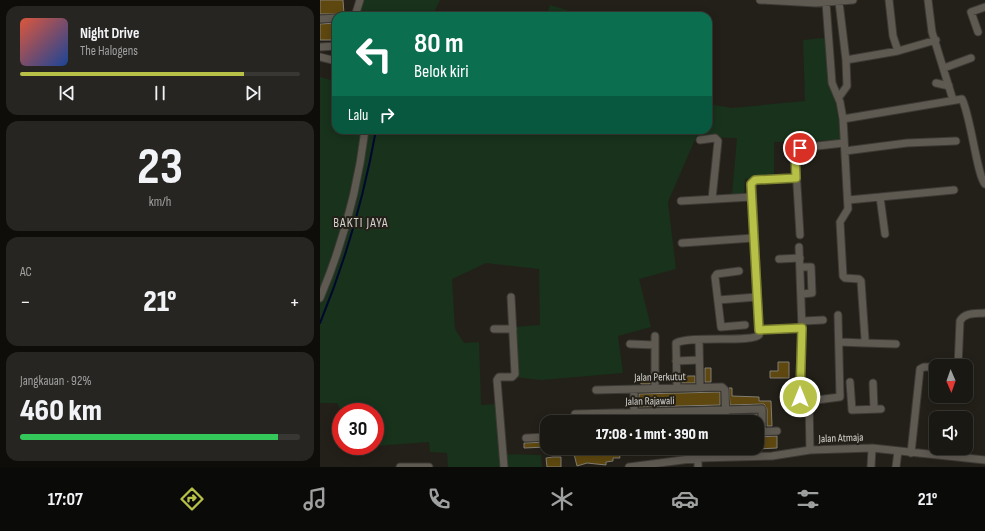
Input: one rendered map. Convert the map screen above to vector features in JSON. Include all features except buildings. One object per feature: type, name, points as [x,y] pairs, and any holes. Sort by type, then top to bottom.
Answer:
[{"type":"street","points":[[356,12],[360,0]]},
{"type":"street","points":[[764,0],[816,1],[826,3],[853,0]]},
{"type":"street","points":[[889,0],[892,30],[898,51]]},
{"type":"street","points":[[928,0],[930,22],[953,100]]},
{"type":"street","points":[[839,2],[846,60],[846,86],[839,97]]},
{"type":"street","points":[[826,3],[832,83],[839,97],[843,119],[845,147],[848,211],[840,222],[843,276],[846,278],[859,279],[861,281],[864,343]]},
{"type":"street","points":[[978,32],[971,12],[985,7]]},
{"type":"street","points":[[320,19],[332,18]]},
{"type":"street","points":[[846,60],[898,51],[936,40]]},
{"type":"street","points":[[320,47],[332,46]]},
{"type":"street","points":[[320,57],[332,61]]},
{"type":"street","points":[[944,68],[971,58]]},
{"type":"street","points":[[936,83],[949,86]]},
{"type":"street","points":[[843,119],[963,99],[969,117],[980,176],[985,184]]},
{"type":"street","points":[[320,298],[342,235],[361,163],[365,134]]},
{"type":"street","points":[[700,140],[715,138],[718,141],[712,199]]},
{"type":"street","points":[[800,235],[795,154],[797,149],[956,141]]},
{"type":"street","points":[[677,388],[676,343],[699,340],[755,338],[759,335],[751,197],[753,181],[796,178]]},
{"type":"street","points":[[848,200],[954,190]]},
{"type":"street","points":[[681,201],[751,197]]},
{"type":"street","points":[[880,197],[885,234]]},
{"type":"street","points":[[682,243],[754,238]]},
{"type":"street","points":[[799,247],[802,294],[799,394],[801,399],[809,400],[851,396]]},
{"type":"street","points":[[779,259],[800,258]]},
{"type":"street","points":[[800,267],[811,267],[812,293],[802,294]]},
{"type":"street","points":[[739,271],[716,275],[718,300],[721,327],[745,325]]},
{"type":"street","points":[[504,467],[498,378],[512,377],[515,374],[510,297]]},
{"type":"street","points":[[718,300],[757,297]]},
{"type":"street","points":[[958,359],[960,321],[963,316],[967,314],[985,313]]},
{"type":"street","points":[[838,315],[840,396]]},
{"type":"street","points":[[759,330],[802,325],[824,320]]},
{"type":"street","points":[[494,329],[513,329]]},
{"type":"street","points":[[655,336],[655,388]]},
{"type":"street","points":[[699,340],[700,387]]},
{"type":"street","points":[[839,342],[896,344]]},
{"type":"street","points":[[630,344],[655,345]]},
{"type":"street","points":[[676,361],[699,360]]},
{"type":"street","points":[[911,453],[920,369],[929,367]]},
{"type":"street","points":[[850,382],[852,410],[878,409],[873,383]]},
{"type":"street","name":"Jalan Perkutut","points":[[596,390],[722,387],[724,388],[725,410]]},
{"type":"street","points":[[634,389],[634,412]]},
{"type":"street","points":[[809,400],[810,450]]},
{"type":"street","points":[[761,401],[761,415]]},
{"type":"street","name":"Jalan Rajawali","points":[[576,414],[762,409]]},
{"type":"street","points":[[725,410],[725,415]]},
{"type":"street","points":[[764,432],[777,431]]},
{"type":"street","points":[[526,438],[540,437]]},
{"type":"street","points":[[871,467],[872,448]]},
{"type":"street","name":"Jalan Atmaja","points":[[629,467],[698,458],[772,456],[810,450],[872,448],[911,453],[985,458]]},
{"type":"street","points":[[896,467],[898,451]]},
{"type":"street","points":[[698,458],[698,467]]},
{"type":"street","points":[[400,467],[429,467]]},
{"type":"green space","points":[[357,0],[440,0],[434,12],[353,12]]},
{"type":"green space","points":[[550,5],[574,12],[547,12]]},
{"type":"green space","points":[[824,38],[842,140],[774,142],[774,175],[745,179],[744,195],[732,195],[737,138],[696,137],[668,202],[676,269],[639,279],[651,327],[618,336],[623,373],[541,380],[515,377],[513,327],[540,325],[539,269],[486,263],[452,279],[455,329],[464,343],[479,342],[481,405],[497,404],[499,454],[541,455],[542,467],[448,467],[447,453],[430,452],[429,442],[384,445],[384,403],[320,403],[320,77],[331,80],[332,77],[332,134],[712,134],[712,105],[732,108],[805,101],[803,40]]},
{"type":"waterway","points":[[320,323],[346,252],[366,180],[375,134]]},
{"type":"district","name":"BAKTI JAYA","points":[[361,223]]},
{"type":"route","points":[[800,148],[795,152],[796,178],[755,180],[751,184],[751,197],[759,330],[802,328],[800,397]]}]
